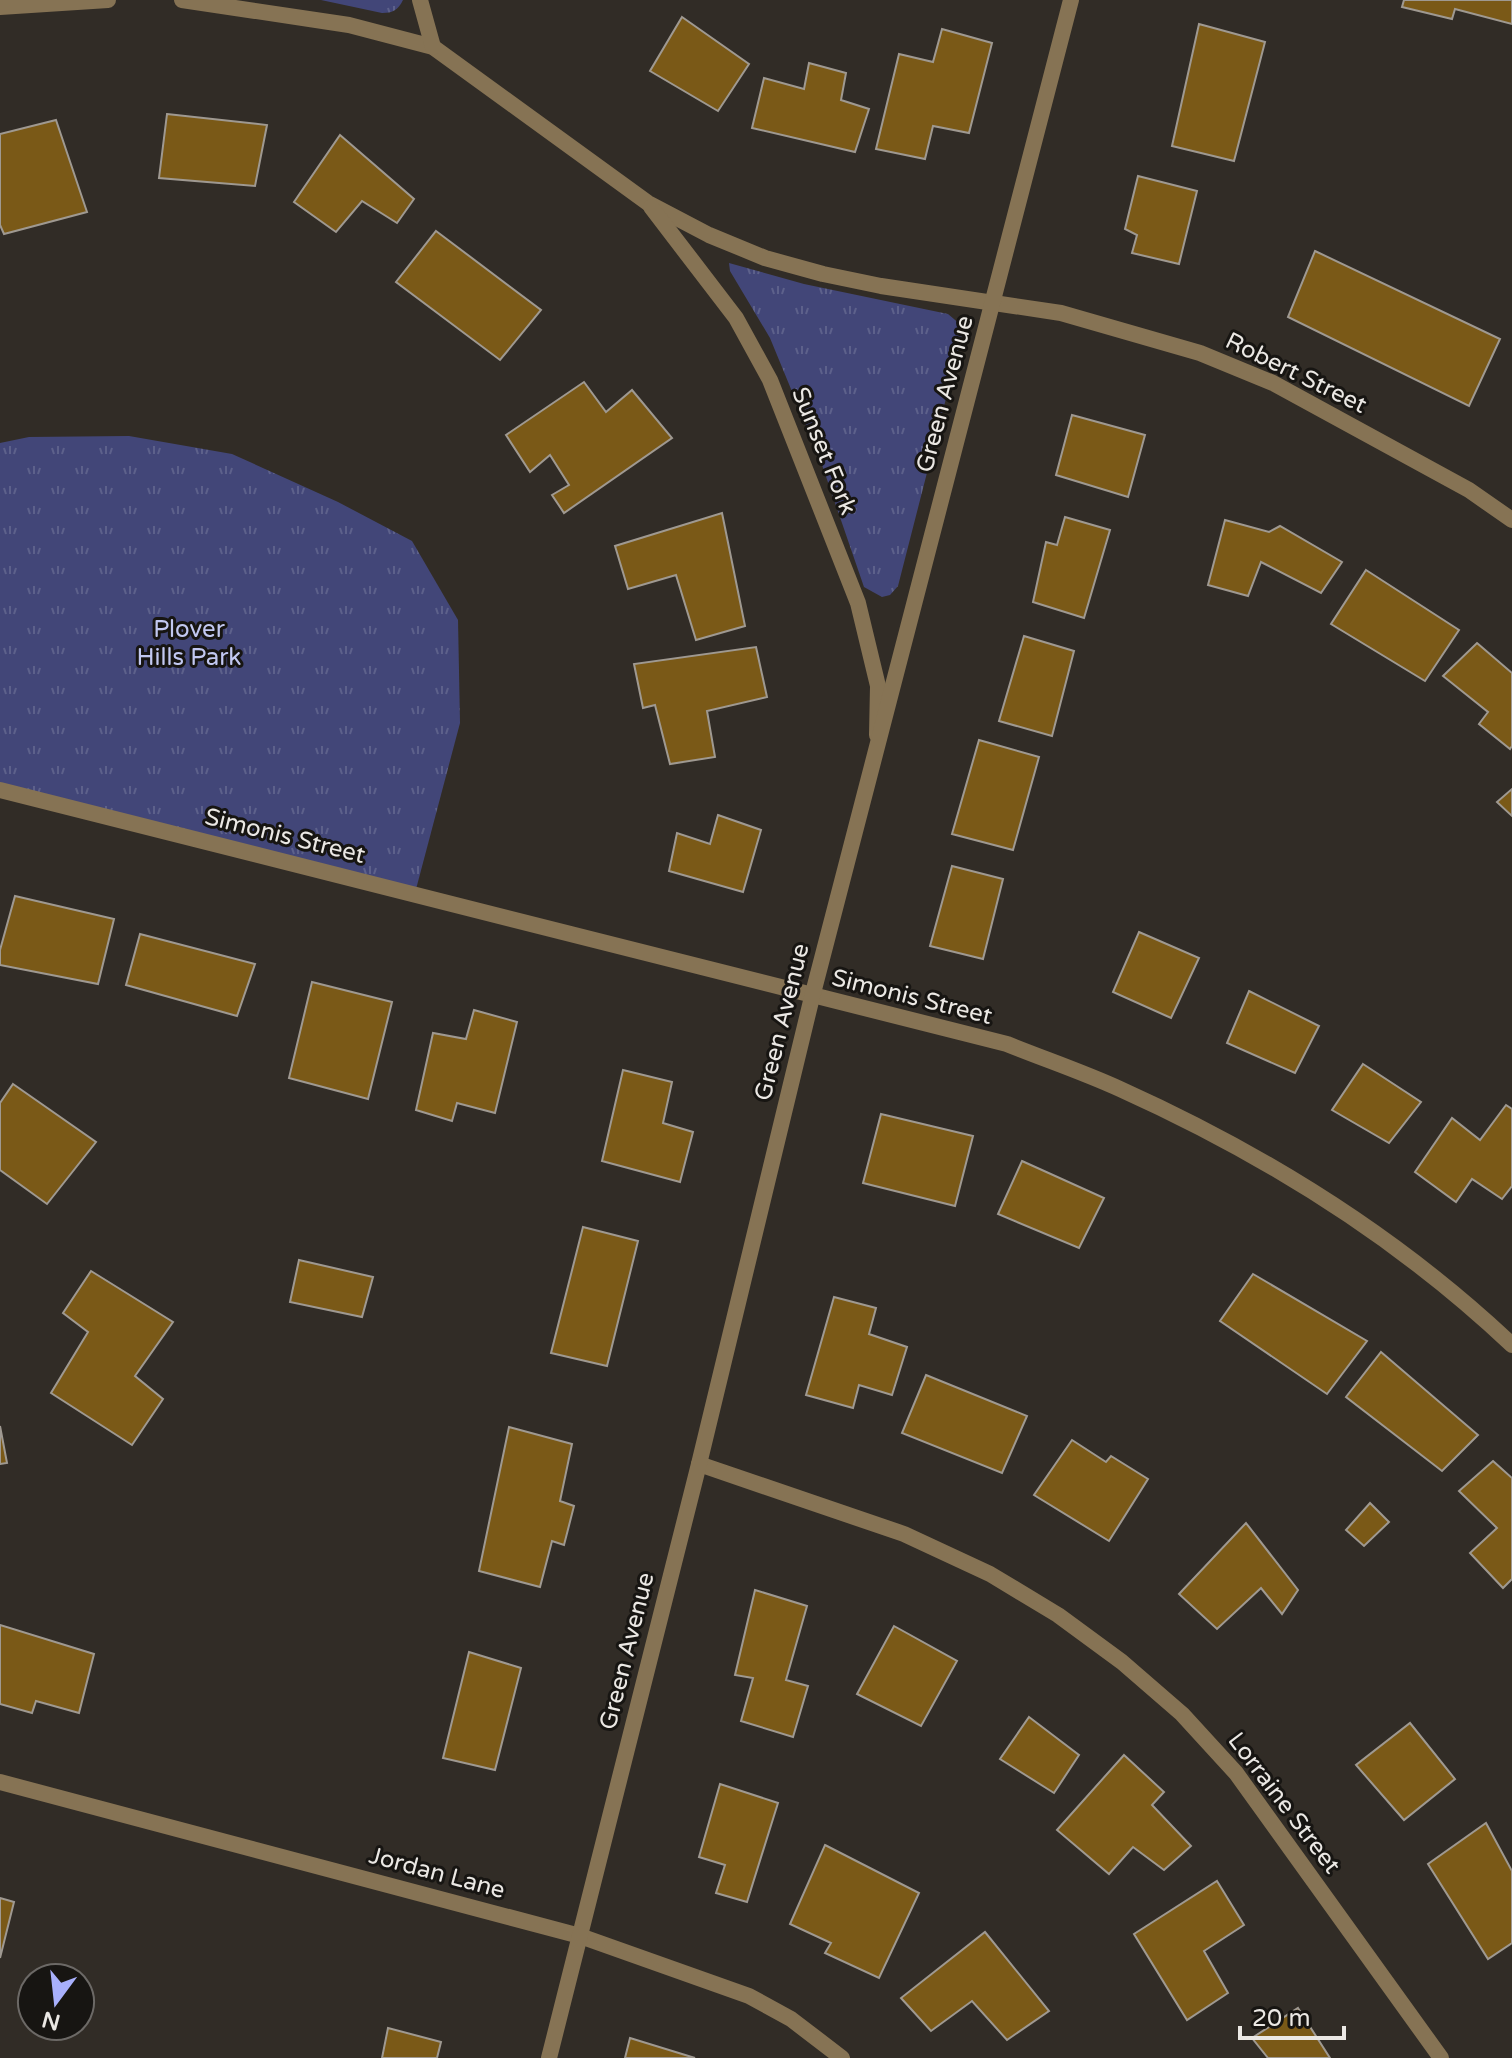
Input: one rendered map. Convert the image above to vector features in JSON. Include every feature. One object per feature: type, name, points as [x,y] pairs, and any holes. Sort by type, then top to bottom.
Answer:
[{"type":"street","points":[[0,7],[108,0]]},
{"type":"street","name":"Sunset Fork","points":[[182,0],[349,25],[433,47],[648,203],[709,235],[765,258],[881,286],[994,302]]},
{"type":"street","points":[[420,0],[433,47]]},
{"type":"street","name":"Green Avenue","points":[[549,2058],[699,1464],[812,997],[1071,0]]},
{"type":"street","name":"Sunset Fork","points":[[648,203],[736,318],[770,380],[858,603],[878,686],[876,748]]},
{"type":"street","name":"Robert Street","points":[[994,302],[1061,313],[1126,330],[1200,353],[1273,383],[1469,490],[1512,520]]},
{"type":"street","name":"Simonis Street","points":[[0,790],[1007,1044],[1120,1089],[1246,1153],[1357,1220],[1466,1302],[1512,1345]]},
{"type":"street","name":"Lorraine Street","points":[[699,1464],[904,1534],[976,1568],[1058,1615],[1122,1662],[1182,1714],[1236,1773],[1441,2058]]},
{"type":"street","name":"Jordan Lane","points":[[0,1782],[580,1936],[749,1996],[791,2019],[842,2058]]},
{"type":"green space","points":[[321,0],[403,0],[395,10],[382,13]]},
{"type":"green space","points":[[729,263],[804,284],[948,314],[961,325],[962,336],[898,586],[890,595],[882,597],[864,587],[821,462],[770,338],[730,271]]},
{"type":"green space","name":"Plover Hills Park","points":[[129,436],[232,454],[338,502],[412,541],[458,620],[460,723],[415,893],[0,790],[0,443],[29,437]]},
{"type":"building","points":[[1404,0],[1512,0],[1512,24],[1455,9],[1452,19],[1402,7]]},
{"type":"building","points":[[682,17],[749,64],[718,111],[650,71]]},
{"type":"building","points":[[1199,24],[1265,42],[1234,161],[1172,146]]},
{"type":"building","points":[[942,29],[992,43],[969,133],[933,126],[925,159],[876,149],[899,54],[933,62]]},
{"type":"building","points":[[809,63],[846,73],[841,100],[869,109],[855,152],[752,128],[764,78],[804,89]]},
{"type":"building","points":[[167,114],[267,125],[255,186],[159,178]]},
{"type":"building","points":[[56,120],[87,212],[4,234],[0,225],[0,134]]},
{"type":"building","points":[[340,135],[414,199],[397,223],[362,201],[336,232],[294,202]]},
{"type":"building","points":[[1138,176],[1197,191],[1179,264],[1132,253],[1137,235],[1125,229]]},
{"type":"building","points":[[436,231],[541,310],[500,360],[396,282]]},
{"type":"building","points":[[1315,251],[1500,339],[1469,406],[1288,317]]},
{"type":"building","points":[[584,382],[606,412],[632,390],[672,438],[564,513],[552,495],[569,485],[550,455],[530,472],[506,435]]},
{"type":"building","points":[[1072,415],[1145,435],[1128,497],[1056,475]]},
{"type":"building","points":[[722,513],[745,626],[696,640],[676,575],[628,589],[615,546]]},
{"type":"building","points":[[1065,517],[1110,530],[1084,618],[1033,602],[1046,542],[1057,545]]},
{"type":"building","points":[[1225,520],[1269,532],[1280,526],[1342,562],[1321,593],[1261,562],[1248,596],[1208,585]]},
{"type":"building","points":[[1366,570],[1459,630],[1425,681],[1331,624]]},
{"type":"building","points":[[1024,636],[1074,651],[1052,736],[999,721]]},
{"type":"building","points":[[1477,643],[1512,673],[1510,749],[1479,724],[1488,712],[1443,676]]},
{"type":"building","points":[[756,647],[767,697],[707,711],[715,757],[670,764],[655,705],[643,708],[634,664]]},
{"type":"building","points":[[979,740],[1039,757],[1013,850],[952,834]]},
{"type":"building","points":[[1512,789],[1512,816],[1497,802]]},
{"type":"building","points":[[718,815],[761,830],[743,892],[669,871],[677,833],[710,844]]},
{"type":"building","points":[[952,866],[1003,879],[983,959],[930,946]]},
{"type":"building","points":[[15,896],[114,919],[98,984],[0,965],[0,950]]},
{"type":"building","points":[[1139,932],[1199,958],[1171,1018],[1113,992]]},
{"type":"building","points":[[140,934],[255,964],[237,1016],[126,985]]},
{"type":"building","points":[[312,982],[392,1002],[368,1099],[289,1078]]},
{"type":"building","points":[[1249,991],[1319,1026],[1295,1073],[1227,1043]]},
{"type":"building","points":[[474,1010],[517,1022],[495,1113],[457,1103],[452,1121],[416,1110],[433,1033],[466,1039]]},
{"type":"building","points":[[1363,1064],[1421,1102],[1389,1143],[1332,1110]]},
{"type":"building","points":[[623,1070],[672,1082],[663,1123],[693,1132],[680,1182],[602,1161]]},
{"type":"building","points":[[13,1084],[96,1142],[47,1204],[0,1170],[0,1103]]},
{"type":"building","points":[[1506,1105],[1512,1109],[1512,1186],[1502,1199],[1472,1179],[1456,1202],[1415,1172],[1452,1118],[1480,1140]]},
{"type":"building","points":[[881,1114],[973,1136],[955,1206],[863,1183]]},
{"type":"building","points":[[1022,1161],[1104,1198],[1079,1248],[998,1214]]},
{"type":"building","points":[[583,1227],[638,1241],[607,1366],[551,1353]]},
{"type":"building","points":[[299,1260],[373,1277],[362,1317],[290,1302]]},
{"type":"building","points":[[91,1271],[173,1322],[135,1376],[163,1399],[132,1445],[51,1393],[88,1332],[63,1313]]},
{"type":"building","points":[[1253,1274],[1367,1341],[1327,1394],[1220,1321]]},
{"type":"building","points":[[834,1297],[876,1308],[869,1334],[907,1347],[892,1395],[859,1385],[853,1408],[806,1395]]},
{"type":"building","points":[[1381,1352],[1478,1435],[1442,1471],[1346,1397]]},
{"type":"building","points":[[926,1375],[1027,1416],[1002,1473],[902,1433]]},
{"type":"building","points":[[0,1426],[7,1463],[0,1464]]},
{"type":"building","points":[[509,1427],[572,1444],[560,1501],[574,1506],[564,1545],[552,1541],[540,1587],[479,1571]]},
{"type":"building","points":[[1072,1440],[1106,1462],[1111,1456],[1148,1479],[1109,1541],[1034,1495]]},
{"type":"building","points":[[1493,1461],[1512,1478],[1512,1579],[1503,1588],[1470,1553],[1497,1528],[1459,1491]]},
{"type":"building","points":[[1370,1503],[1389,1522],[1364,1546],[1346,1530]]},
{"type":"building","points":[[1246,1523],[1298,1590],[1282,1614],[1261,1588],[1217,1629],[1179,1594]]},
{"type":"building","points":[[755,1590],[807,1606],[786,1680],[808,1686],[793,1737],[741,1721],[753,1678],[735,1675]]},
{"type":"building","points":[[0,1625],[94,1654],[79,1713],[36,1701],[32,1713],[0,1704]]},
{"type":"building","points":[[894,1626],[957,1661],[921,1726],[857,1694]]},
{"type":"building","points":[[469,1652],[521,1668],[495,1770],[443,1758]]},
{"type":"building","points":[[1029,1717],[1079,1755],[1054,1793],[1000,1759]]},
{"type":"building","points":[[1410,1723],[1455,1779],[1404,1820],[1356,1765]]},
{"type":"building","points":[[1124,1755],[1164,1792],[1152,1805],[1191,1846],[1164,1870],[1133,1847],[1109,1874],[1057,1830]]},
{"type":"building","points":[[720,1784],[778,1803],[747,1902],[716,1893],[725,1865],[699,1857]]},
{"type":"building","points":[[1486,1823],[1512,1871],[1512,1943],[1488,1959],[1428,1864]]},
{"type":"building","points":[[825,1845],[919,1893],[879,1978],[825,1953],[831,1943],[790,1924]]},
{"type":"building","points":[[1217,1881],[1244,1925],[1204,1951],[1228,1993],[1187,2020],[1134,1934]]},
{"type":"building","points":[[0,1898],[14,1902],[0,1958]]},
{"type":"building","points":[[985,1932],[1049,2011],[1007,2040],[972,2001],[931,2031],[901,1998]]},
{"type":"building","points":[[1298,2008],[1330,2058],[1268,2058],[1252,2038]]},
{"type":"building","points":[[388,2028],[441,2042],[437,2058],[382,2058]]},
{"type":"building","points":[[630,2038],[695,2058],[625,2058]]}]
